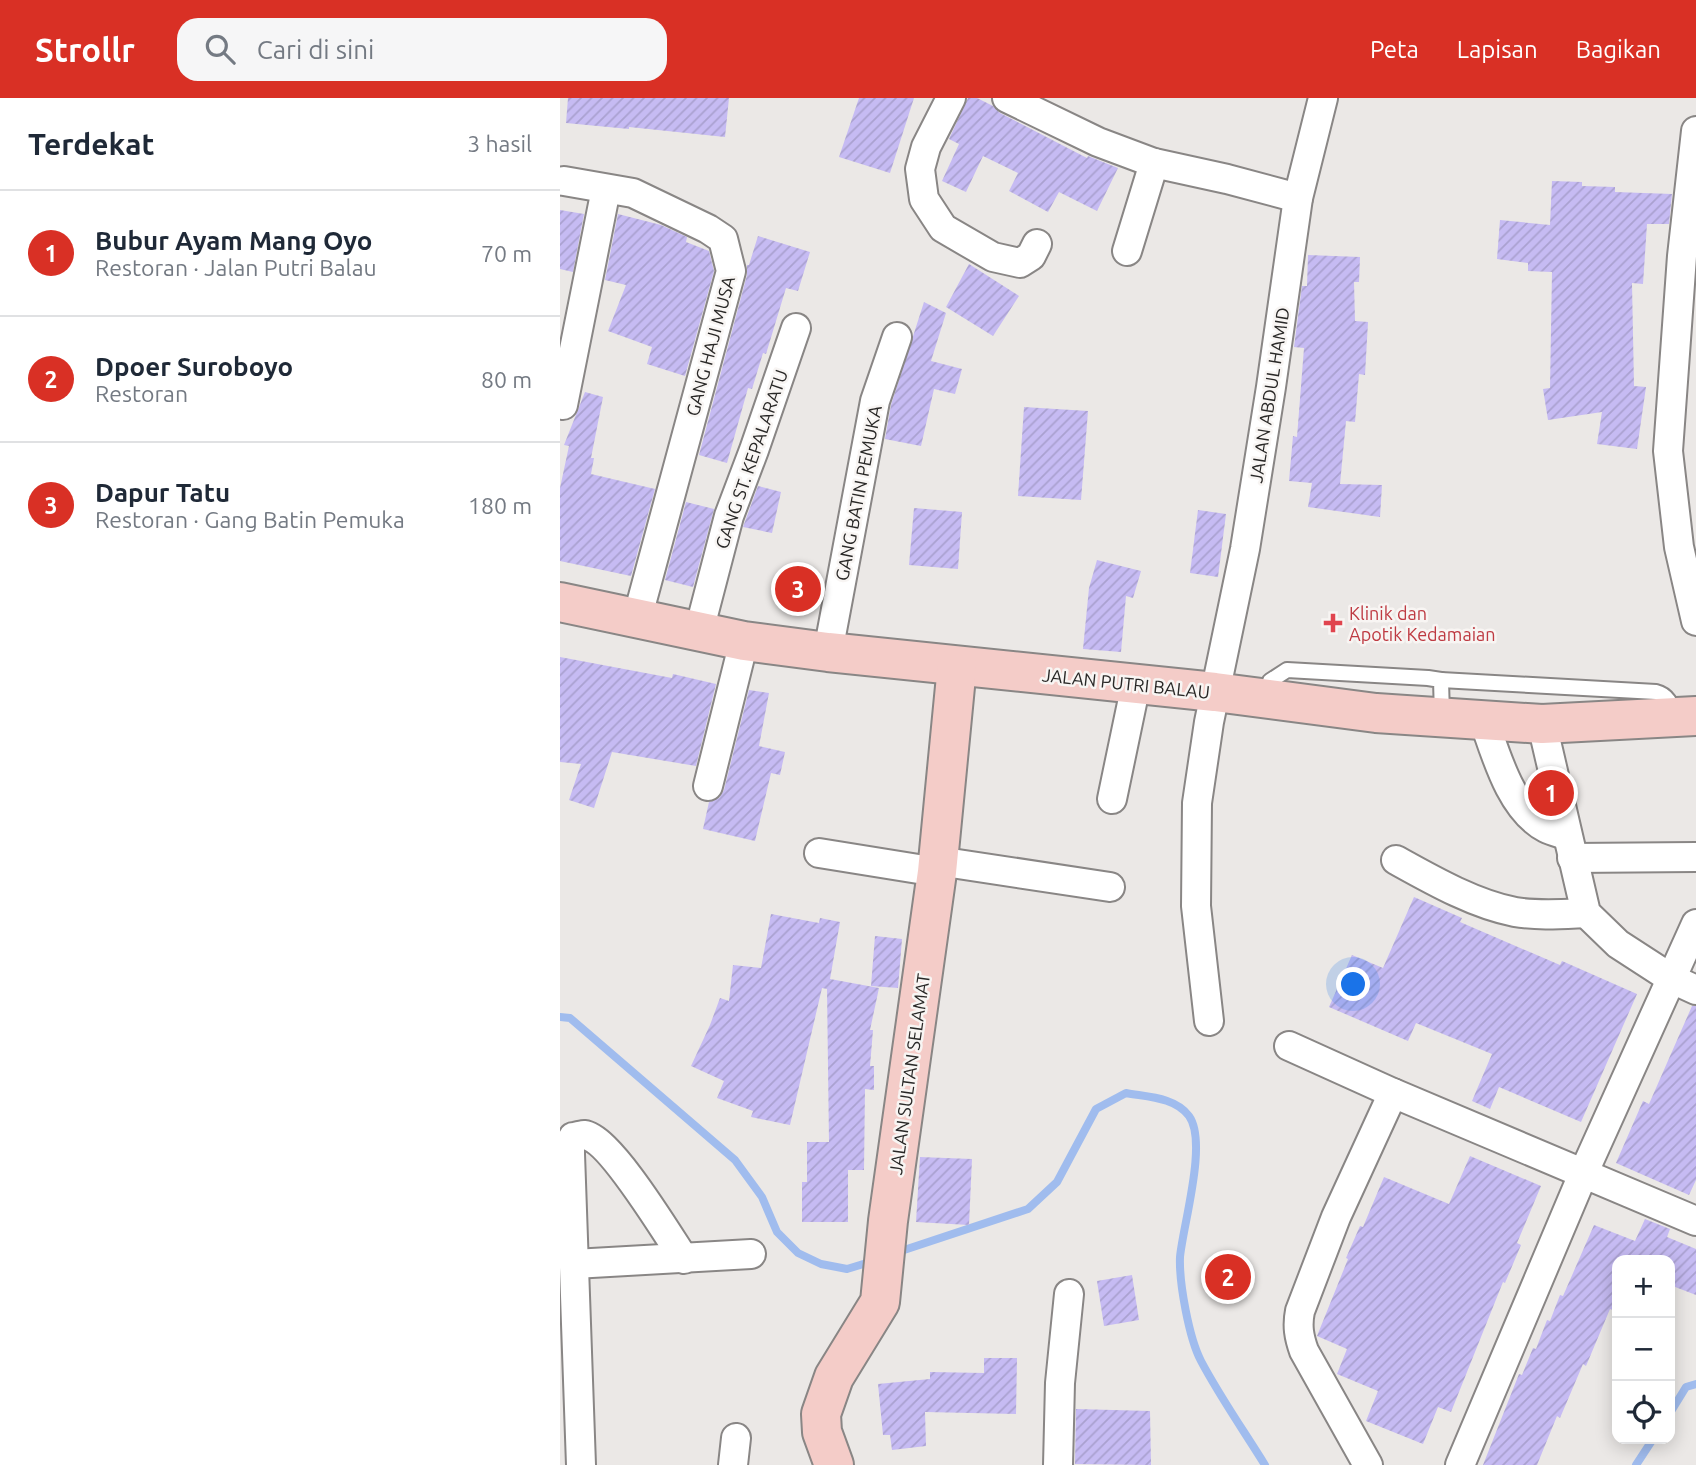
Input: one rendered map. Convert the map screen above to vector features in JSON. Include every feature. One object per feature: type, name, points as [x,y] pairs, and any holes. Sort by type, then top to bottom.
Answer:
[{"type":"main road","name":"JALAN PUTRI BALAU","points":[[560,602],[744,641],[1442,719],[1542,724],[1686,716]]},
{"type":"main road","name":"JALAN SULTAN SELAMAT","points":[[834,1465],[822,1432],[821,1414],[834,1377],[880,1302],[888,1221],[938,867],[957,666]]},
{"type":"street","points":[[951,98],[926,147],[920,169],[924,199],[943,228],[993,257],[1020,262],[1031,256],[1037,244]]},
{"type":"street","points":[[1007,98],[1098,142],[1154,163],[1227,178],[1298,198]]},
{"type":"street","name":"JALAN ABDUL HAMID","points":[[1209,1021],[1196,906],[1197,803],[1215,692],[1247,535],[1298,198],[1323,98]]},
{"type":"street","points":[[1696,131],[1682,256],[1668,451],[1679,547],[1696,621]]},
{"type":"street","points":[[1127,251],[1154,163]]},
{"type":"street","name":"GANG HAJI MUSA","points":[[564,181],[634,193],[708,229],[723,239],[731,271],[637,619]]},
{"type":"street","points":[[563,405],[606,189]]},
{"type":"street","name":"GANG ST. KEPALARATU","points":[[699,631],[729,516],[796,328]]},
{"type":"street","name":"GANG BATIN PEMUKA","points":[[828,652],[874,401],[897,337]]},
{"type":"street","points":[[708,786],[744,641]]},
{"type":"street","points":[[1112,799],[1136,684]]},
{"type":"street","points":[[1484,721],[1501,771],[1528,814],[1569,846],[1696,857]]},
{"type":"street","points":[[1542,724],[1586,913],[1618,944],[1684,984]]},
{"type":"street","points":[[819,853],[1110,887]]},
{"type":"street","points":[[1396,860],[1450,890],[1514,912],[1586,913]]},
{"type":"street","points":[[1460,1465],[1584,1172],[1684,984],[1696,925]]},
{"type":"street","points":[[1289,1046],[1696,1221]]},
{"type":"street","points":[[1368,1465],[1304,1351],[1298,1335],[1298,1323],[1300,1311],[1336,1217],[1393,1093]]},
{"type":"street","points":[[581,1465],[569,1364],[574,1264],[570,1145],[573,1137],[584,1135],[605,1148],[630,1178],[684,1259]]},
{"type":"street","points":[[574,1264],[751,1254]]},
{"type":"street","points":[[1058,1465],[1060,1383],[1069,1294]]},
{"type":"lane","points":[[1265,700],[1270,681],[1287,670],[1656,692],[1663,694],[1686,716]]},
{"type":"lane","points":[[1441,680],[1442,719]]},
{"type":"building","points":[[568,98],[729,98],[725,137],[566,123]]},
{"type":"building","points":[[859,98],[914,98],[890,173],[839,157]]},
{"type":"building","points":[[968,98],[977,98],[993,106],[1000,113],[1087,158],[1088,156],[1118,168],[1097,211],[1059,192],[1048,212],[1009,191],[1018,173],[983,156],[966,192],[942,181],[959,144],[949,139]]},
{"type":"building","points":[[1552,181],[1582,182],[1582,186],[1615,187],[1615,192],[1672,194],[1669,224],[1647,224],[1643,284],[1632,283],[1634,386],[1646,387],[1637,449],[1597,444],[1602,412],[1548,420],[1543,389],[1550,388],[1552,272],[1528,271],[1528,263],[1497,259],[1500,220],[1550,225]]},
{"type":"building","points":[[560,210],[584,214],[573,272],[560,269]]},
{"type":"building","points":[[618,214],[661,225],[687,237],[686,242],[709,251],[714,271],[685,376],[647,364],[652,347],[608,331],[626,285],[605,280]]},
{"type":"building","points":[[758,236],[810,252],[798,291],[786,288],[766,354],[763,353],[752,389],[748,388],[727,463],[699,455],[747,275],[747,265]]},
{"type":"building","points":[[1308,255],[1360,257],[1359,282],[1354,282],[1355,321],[1368,322],[1365,375],[1359,374],[1355,422],[1346,421],[1340,484],[1382,485],[1380,517],[1308,507],[1312,483],[1289,481],[1293,436],[1297,437],[1304,348],[1294,347],[1302,286],[1307,286]]},
{"type":"building","points":[[969,264],[1019,296],[993,336],[946,307]]},
{"type":"building","points":[[924,302],[946,313],[931,361],[962,369],[955,394],[934,389],[921,446],[885,439],[891,405]]},
{"type":"building","points":[[585,392],[603,397],[591,458],[594,458],[591,474],[655,489],[631,576],[560,561],[560,488],[569,446],[564,445]]},
{"type":"building","points":[[1024,407],[1088,411],[1081,500],[1018,496]]},
{"type":"building","points":[[758,486],[781,492],[772,533],[743,527]]},
{"type":"building","points":[[686,502],[714,509],[693,587],[665,580]]},
{"type":"building","points":[[914,508],[962,512],[958,569],[909,565]]},
{"type":"building","points":[[1198,510],[1226,514],[1218,577],[1190,573]]},
{"type":"building","points":[[1097,560],[1141,571],[1133,598],[1126,596],[1121,652],[1083,649],[1089,588]]},
{"type":"building","points":[[560,657],[672,678],[673,674],[716,684],[696,766],[612,752],[594,808],[569,800],[581,764],[560,762]]},
{"type":"building","points":[[749,690],[769,693],[759,746],[785,752],[780,775],[771,773],[755,841],[703,829],[709,802],[719,798],[724,790]]},
{"type":"building","points":[[1414,897],[1462,918],[1460,922],[1560,965],[1562,961],[1637,994],[1581,1122],[1499,1087],[1490,1109],[1472,1101],[1492,1054],[1416,1023],[1408,1041],[1329,1007],[1352,955],[1383,968]]},
{"type":"building","points":[[771,914],[819,923],[820,918],[840,922],[830,979],[879,988],[870,1030],[873,1030],[870,1066],[874,1066],[874,1090],[865,1089],[864,1170],[848,1170],[848,1222],[802,1222],[802,1182],[807,1182],[807,1142],[829,1142],[827,989],[822,988],[790,1125],[751,1117],[753,1111],[717,1098],[724,1081],[691,1066],[720,998],[729,1001],[733,965],[761,968]]},
{"type":"building","points":[[875,936],[902,939],[898,988],[871,986]]},
{"type":"building","points":[[1692,1006],[1696,1006],[1696,1180],[1689,1195],[1616,1163],[1643,1101],[1649,1104]]},
{"type":"building","points":[[1470,1156],[1541,1186],[1517,1243],[1521,1245],[1505,1283],[1503,1282],[1451,1412],[1438,1407],[1423,1444],[1366,1421],[1378,1391],[1337,1374],[1347,1349],[1317,1336],[1348,1259],[1346,1258],[1360,1226],[1363,1227],[1384,1177],[1449,1204]]},
{"type":"building","points":[[920,1157],[972,1159],[969,1225],[916,1222]]},
{"type":"building","points":[[1645,1219],[1670,1229],[1667,1237],[1696,1249],[1696,1295],[1675,1287],[1675,1255],[1612,1255],[1612,1310],[1610,1309],[1586,1366],[1583,1364],[1560,1418],[1557,1416],[1537,1465],[1483,1465],[1519,1374],[1522,1375],[1533,1348],[1536,1349],[1560,1295],[1563,1296],[1594,1225],[1635,1241]]},
{"type":"building","points":[[1132,1275],[1139,1320],[1104,1326],[1097,1281]]},
{"type":"building","points":[[984,1358],[1017,1358],[1016,1414],[925,1412],[926,1446],[892,1450],[890,1435],[883,1435],[878,1384],[930,1379],[930,1372],[984,1373]]},
{"type":"building","points":[[1076,1409],[1150,1411],[1151,1465],[1075,1464]]},
{"type":"waterway","points":[[560,1017],[570,1018],[735,1160],[762,1197],[777,1232],[798,1253],[821,1264],[847,1269],[873,1261]]},
{"type":"waterway","points":[[895,1253],[1028,1209],[1057,1182],[1096,1109],[1126,1093],[1160,1099],[1176,1105],[1189,1116],[1196,1144],[1193,1184],[1180,1257],[1181,1281],[1189,1325],[1201,1361],[1265,1465]]},
{"type":"waterway","points":[[1675,1405],[1686,1387],[1696,1384]]},
{"type":"waterway","points":[[1636,1465],[1650,1444]]},
{"type":"place","name":"Dapur Tatu","points":[[798,589]]},
{"type":"place","name":"Klinik dan Apotik Kedamaian","points":[[1333,623]]},
{"type":"place","name":"Bubur Ayam Mang Oyo","points":[[1551,793]]},
{"type":"place","name":"Dpoer Suroboyo","points":[[1228,1277]]}]
